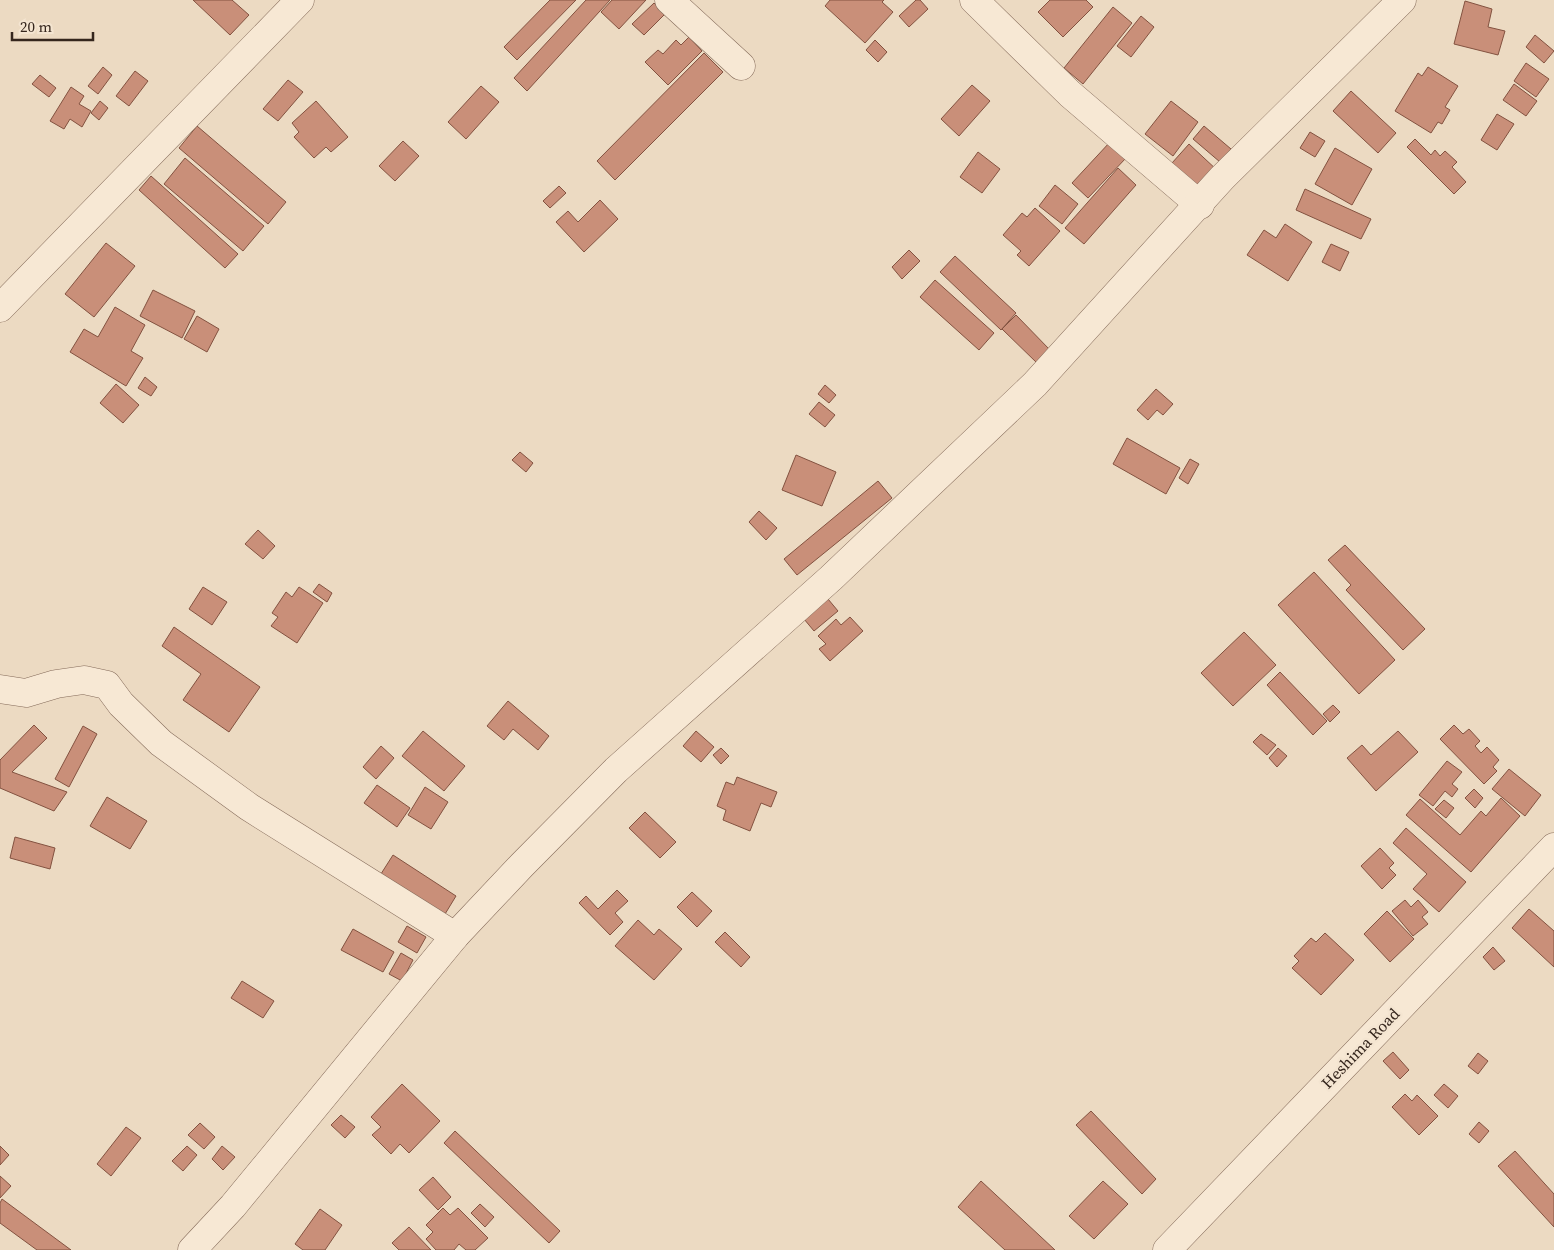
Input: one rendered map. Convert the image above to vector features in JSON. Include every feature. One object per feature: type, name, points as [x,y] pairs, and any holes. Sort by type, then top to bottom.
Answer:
[{"type":"street","points":[[0,308],[300,0]]},
{"type":"street","points":[[669,0],[741,66]]},
{"type":"street","points":[[974,0],[1070,94],[1200,205]]},
{"type":"street","points":[[192,1250],[233,1206],[454,936],[616,770],[831,578],[1036,384],[1200,205],[1222,178],[1402,0]]},
{"type":"street","points":[[0,689],[26,693],[56,684],[84,680],[108,685],[122,704],[161,743],[233,796],[454,936]]},
{"type":"street","name":"Heshima Road","points":[[1167,1250],[1554,847]]},
{"type":"building","points":[[193,0],[232,0],[249,15],[230,35]]},
{"type":"building","points":[[550,0],[576,0],[517,60],[504,47]]},
{"type":"building","points":[[586,0],[610,0],[527,91],[514,78]]},
{"type":"building","points":[[612,0],[646,0],[619,29],[601,12]]},
{"type":"building","points":[[830,0],[884,0],[882,2],[893,12],[865,43],[825,6]]},
{"type":"building","points":[[916,0],[920,0],[928,9],[909,27],[899,16]]},
{"type":"building","points":[[1050,0],[1086,0],[1093,7],[1063,37],[1038,12]]},
{"type":"building","points":[[1465,1],[1492,9],[1488,27],[1505,31],[1498,55],[1454,44]]},
{"type":"building","points":[[654,3],[665,14],[644,35],[632,24]]},
{"type":"building","points":[[1113,7],[1132,23],[1083,84],[1064,68]]},
{"type":"building","points":[[1141,16],[1154,27],[1131,57],[1117,46]]},
{"type":"building","points":[[1535,35],[1554,51],[1544,63],[1526,47]]},
{"type":"building","points":[[689,37],[702,51],[668,85],[645,62],[658,50],[663,54],[676,40],[681,45]]},
{"type":"building","points":[[875,40],[887,52],[878,62],[866,50]]},
{"type":"building","points":[[704,53],[723,72],[615,180],[597,161]]},
{"type":"building","points":[[1526,63],[1549,79],[1536,97],[1514,81]]},
{"type":"building","points":[[103,67],[112,75],[98,94],[88,86]]},
{"type":"building","points":[[1428,67],[1458,86],[1445,107],[1450,110],[1442,124],[1438,122],[1431,133],[1395,111],[1418,73],[1422,76]]},
{"type":"building","points":[[135,71],[148,81],[129,106],[116,96]]},
{"type":"building","points":[[40,75],[56,88],[49,97],[32,84]]},
{"type":"building","points":[[288,80],[303,92],[278,121],[263,109]]},
{"type":"building","points":[[1514,84],[1537,101],[1526,116],[1503,100]]},
{"type":"building","points":[[972,85],[990,101],[959,136],[941,119]]},
{"type":"building","points":[[481,86],[499,102],[466,139],[448,122]]},
{"type":"building","points":[[71,87],[84,96],[79,104],[91,111],[82,127],[70,119],[64,129],[50,121]]},
{"type":"building","points":[[1351,91],[1396,133],[1378,153],[1333,111]]},
{"type":"building","points":[[100,101],[108,108],[99,120],[91,113]]},
{"type":"building","points":[[316,101],[348,137],[331,152],[326,147],[314,158],[294,137],[299,132],[292,123]]},
{"type":"building","points":[[1171,101],[1198,122],[1173,156],[1145,134]]},
{"type":"building","points":[[1497,114],[1514,124],[1497,150],[1481,140]]},
{"type":"building","points":[[197,126],[286,202],[268,224],[179,148]]},
{"type":"building","points":[[1204,126],[1231,149],[1220,162],[1193,139]]},
{"type":"building","points":[[1310,132],[1325,141],[1315,157],[1300,148]]},
{"type":"building","points":[[1415,139],[1431,155],[1435,150],[1440,156],[1445,151],[1457,162],[1452,167],[1466,182],[1454,194],[1407,147]]},
{"type":"building","points":[[403,141],[419,156],[395,181],[379,166]]},
{"type":"building","points":[[1110,142],[1126,158],[1088,198],[1072,183]]},
{"type":"building","points":[[1189,144],[1218,171],[1202,190],[1172,163]]},
{"type":"building","points":[[1335,148],[1372,169],[1352,205],[1315,184]]},
{"type":"building","points":[[978,152],[1000,169],[982,193],[960,177]]},
{"type":"building","points":[[185,158],[264,226],[243,251],[164,184]]},
{"type":"building","points":[[1118,168],[1136,185],[1084,244],[1065,228]]},
{"type":"building","points":[[151,176],[238,254],[225,268],[139,190]]},
{"type":"building","points":[[1055,185],[1078,204],[1062,224],[1039,206]]},
{"type":"building","points":[[559,186],[566,193],[550,208],[543,201]]},
{"type":"building","points":[[1305,189],[1371,219],[1361,239],[1296,210]]},
{"type":"building","points":[[600,200],[618,219],[584,252],[556,222],[568,211],[578,222]]},
{"type":"building","points":[[1035,208],[1060,231],[1029,266],[1017,255],[1021,251],[1003,235],[1022,213],[1027,217]]},
{"type":"building","points":[[1285,224],[1312,242],[1288,281],[1247,255],[1264,230],[1276,238]]},
{"type":"building","points":[[106,243],[135,266],[94,317],[65,294]]},
{"type":"building","points":[[1331,244],[1349,252],[1340,271],[1322,262]]},
{"type":"building","points":[[909,250],[920,261],[902,279],[892,267]]},
{"type":"building","points":[[955,256],[1016,313],[1001,330],[940,272]]},
{"type":"building","points":[[935,280],[994,333],[979,350],[920,297]]},
{"type":"building","points":[[153,290],[195,311],[182,338],[140,316]]},
{"type":"building","points":[[115,307],[145,325],[131,351],[143,358],[126,386],[70,352],[84,329],[98,337]]},
{"type":"building","points":[[1016,315],[1050,350],[1037,363],[1002,329]]},
{"type":"building","points":[[197,316],[219,329],[207,352],[184,339]]},
{"type":"building","points":[[145,377],[157,387],[151,396],[138,388]]},
{"type":"building","points":[[116,384],[139,405],[123,423],[100,403]]},
{"type":"building","points":[[825,385],[836,395],[829,403],[818,394]]},
{"type":"building","points":[[1156,389],[1173,404],[1163,415],[1157,410],[1148,420],[1137,410]]},
{"type":"building","points":[[819,402],[835,415],[825,427],[809,414]]},
{"type":"building","points":[[1127,438],[1180,468],[1166,494],[1113,464]]},
{"type":"building","points":[[520,452],[533,463],[526,472],[512,460]]},
{"type":"building","points":[[796,455],[836,472],[822,506],[782,490]]},
{"type":"building","points":[[1190,459],[1199,464],[1188,484],[1179,478]]},
{"type":"building","points":[[878,481],[892,498],[797,575],[784,559]]},
{"type":"building","points":[[759,511],[777,528],[766,540],[749,522]]},
{"type":"building","points":[[258,530],[275,546],[263,559],[245,544]]},
{"type":"building","points":[[1345,545],[1425,629],[1403,650],[1346,590],[1351,585],[1328,560]]},
{"type":"building","points":[[1314,572],[1395,660],[1359,694],[1278,605]]},
{"type":"building","points":[[319,584],[332,593],[327,602],[313,592]]},
{"type":"building","points":[[203,587],[227,602],[212,625],[189,609]]},
{"type":"building","points":[[299,587],[323,603],[297,643],[271,626],[278,617],[272,613],[286,592],[292,597]]},
{"type":"building","points":[[828,599],[838,611],[814,631],[804,619]]},
{"type":"building","points":[[850,617],[863,631],[830,661],[819,649],[826,644],[818,636],[836,619],[841,625]]},
{"type":"building","points":[[174,627],[260,687],[229,732],[183,700],[201,674],[162,646]]},
{"type":"building","points":[[1244,632],[1276,665],[1233,706],[1201,673]]},
{"type":"building","points":[[1280,672],[1327,721],[1313,735],[1267,685]]},
{"type":"building","points":[[508,701],[549,736],[538,750],[513,729],[504,740],[487,726]]},
{"type":"building","points":[[1333,705],[1340,712],[1330,722],[1323,714]]},
{"type":"building","points":[[34,725],[47,738],[12,772],[67,792],[54,811],[0,788],[0,760]]},
{"type":"building","points":[[1454,725],[1463,734],[1469,729],[1480,741],[1475,746],[1481,753],[1487,747],[1499,760],[1493,767],[1497,771],[1484,784],[1440,739]]},
{"type":"building","points":[[83,726],[97,734],[69,787],[55,779]]},
{"type":"building","points":[[423,731],[465,766],[444,791],[402,756]]},
{"type":"building","points":[[696,731],[714,747],[701,762],[683,746]]},
{"type":"building","points":[[1398,731],[1418,752],[1376,791],[1347,758],[1362,745],[1371,755]]},
{"type":"building","points":[[1261,734],[1276,745],[1267,755],[1253,742]]},
{"type":"building","points":[[381,746],[394,758],[376,779],[363,767]]},
{"type":"building","points":[[721,748],[729,756],[721,764],[713,755]]},
{"type":"building","points":[[1278,748],[1287,756],[1277,767],[1269,758]]},
{"type":"building","points":[[1447,761],[1462,772],[1452,784],[1458,789],[1452,797],[1445,791],[1433,806],[1419,795]]},
{"type":"building","points":[[1509,769],[1541,795],[1525,816],[1492,789]]},
{"type":"building","points":[[737,777],[777,792],[771,807],[761,803],[750,831],[723,820],[726,810],[717,806],[726,782],[734,785]]},
{"type":"building","points":[[377,785],[410,808],[397,827],[364,803]]},
{"type":"building","points":[[425,787],[448,802],[431,829],[408,815]]},
{"type":"building","points":[[1474,789],[1483,798],[1475,808],[1465,798]]},
{"type":"building","points":[[107,797],[147,821],[130,849],[90,826]]},
{"type":"building","points":[[1501,798],[1520,816],[1471,872],[1406,815],[1420,799],[1460,835],[1481,811],[1486,816]]},
{"type":"building","points":[[1444,800],[1454,808],[1446,818],[1435,809]]},
{"type":"building","points":[[645,812],[676,842],[660,858],[629,828]]},
{"type":"building","points":[[1406,828],[1466,882],[1439,912],[1413,889],[1427,874],[1393,843]]},
{"type":"building","points":[[15,837],[55,848],[50,869],[10,858]]},
{"type":"building","points":[[1380,848],[1394,863],[1389,868],[1396,875],[1382,889],[1361,866]]},
{"type":"building","points":[[393,855],[456,896],[442,919],[379,877]]},
{"type":"building","points":[[617,890],[628,901],[615,913],[623,922],[610,935],[579,903],[586,896],[598,909]]},
{"type":"building","points":[[692,892],[712,911],[697,927],[677,907]]},
{"type":"building","points":[[1405,900],[1411,907],[1418,900],[1428,912],[1422,917],[1428,924],[1413,936],[1392,911]]},
{"type":"building","points":[[1529,909],[1554,931],[1554,967],[1512,928]]},
{"type":"building","points":[[1387,911],[1414,939],[1390,962],[1364,934]]},
{"type":"building","points":[[638,920],[654,935],[659,929],[682,949],[654,980],[615,946]]},
{"type":"building","points":[[407,926],[426,937],[417,953],[398,942]]},
{"type":"building","points":[[353,929],[394,952],[383,972],[341,950]]},
{"type":"building","points":[[725,932],[750,957],[741,967],[715,942]]},
{"type":"building","points":[[1325,933],[1354,960],[1321,995],[1292,968],[1299,961],[1294,956],[1311,938],[1316,942]]},
{"type":"building","points":[[1493,947],[1505,961],[1494,970],[1483,957]]},
{"type":"building","points":[[401,953],[413,960],[402,981],[389,974]]},
{"type":"building","points":[[242,981],[274,1001],[263,1018],[231,998]]},
{"type":"building","points":[[1393,1052],[1409,1070],[1400,1079],[1383,1061]]},
{"type":"building","points":[[1478,1053],[1488,1061],[1478,1074],[1468,1066]]},
{"type":"building","points":[[402,1084],[440,1121],[409,1153],[400,1144],[391,1154],[372,1135],[381,1127],[371,1117]]},
{"type":"building","points":[[1444,1084],[1458,1096],[1448,1108],[1434,1095]]},
{"type":"building","points":[[1405,1094],[1412,1101],[1417,1095],[1438,1116],[1419,1135],[1392,1107]]},
{"type":"building","points":[[1091,1111],[1156,1179],[1142,1194],[1076,1125]]},
{"type":"building","points":[[341,1115],[355,1127],[345,1138],[331,1125]]},
{"type":"building","points":[[1479,1122],[1489,1131],[1479,1143],[1469,1134]]},
{"type":"building","points":[[200,1123],[215,1137],[204,1149],[188,1135]]},
{"type":"building","points":[[126,1127],[141,1138],[111,1176],[97,1164]]},
{"type":"building","points":[[455,1131],[560,1231],[549,1243],[444,1143]]},
{"type":"building","points":[[0,1146],[9,1155],[0,1165]]},
{"type":"building","points":[[187,1146],[197,1155],[183,1171],[172,1161]]},
{"type":"building","points":[[222,1146],[235,1157],[223,1170],[212,1159]]},
{"type":"building","points":[[1515,1151],[1554,1194],[1554,1227],[1498,1166]]},
{"type":"building","points":[[0,1176],[11,1186],[0,1198]]},
{"type":"building","points":[[433,1177],[451,1197],[438,1210],[419,1190]]},
{"type":"building","points":[[981,1181],[1055,1250],[1005,1250],[958,1207]]},
{"type":"building","points":[[1103,1181],[1128,1204],[1094,1239],[1069,1216]]},
{"type":"building","points":[[2,1199],[71,1250],[37,1250],[0,1223],[0,1203]]},
{"type":"building","points":[[480,1204],[494,1217],[485,1227],[471,1213]]},
{"type":"building","points":[[443,1208],[450,1215],[458,1208],[488,1238],[475,1250],[466,1250],[459,1244],[454,1250],[436,1250],[426,1239],[433,1232],[426,1225]]},
{"type":"building","points":[[320,1209],[342,1225],[325,1250],[303,1250],[295,1244]]},
{"type":"building","points":[[409,1227],[431,1250],[399,1250],[392,1243]]}]
